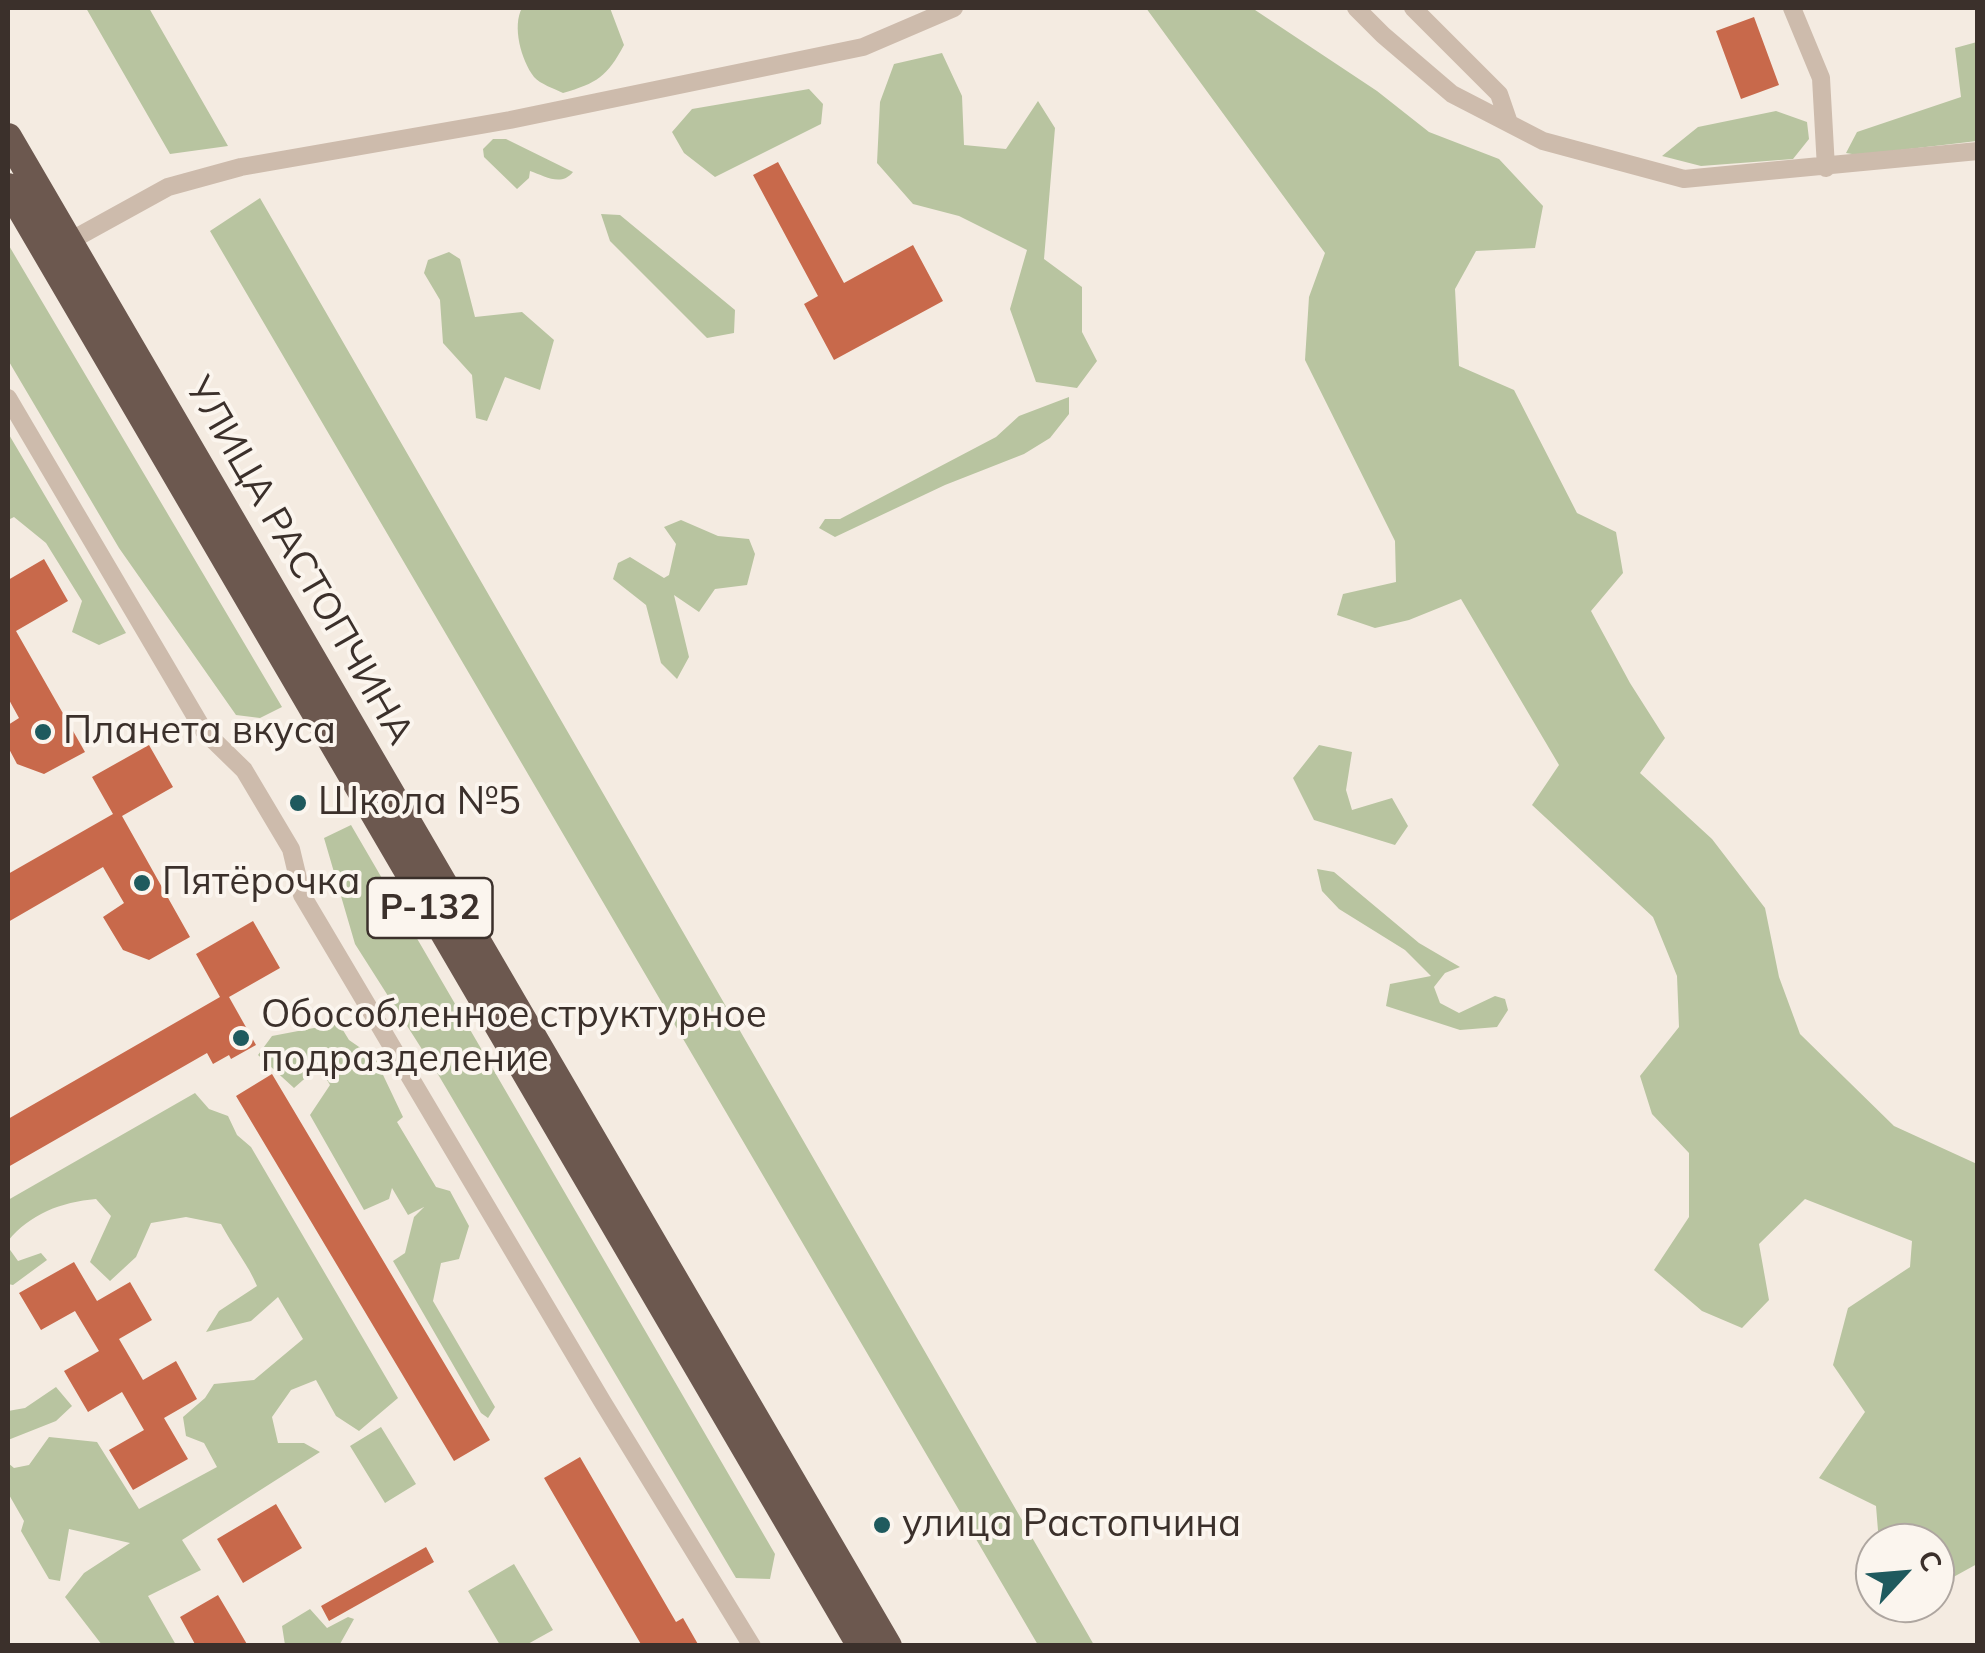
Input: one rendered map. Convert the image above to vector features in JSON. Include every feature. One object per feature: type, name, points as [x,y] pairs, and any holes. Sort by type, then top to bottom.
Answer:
[{"type":"highway","name":"УЛИЦА РАСТОПЧИНА","points":[[8,136],[888,1646]]},
{"type":"highway","name":"УЛИЦА РАСТОПЧИНА","points":[[8,187],[861,1646]]},
{"type":"street","points":[[70,241],[168,187],[241,168],[510,120],[863,47],[954,8]]},
{"type":"street","points":[[1356,8],[1452,94],[1543,141],[1684,179],[1978,152]]},
{"type":"street","points":[[1413,8],[1499,94],[1509,123]]},
{"type":"street","points":[[1792,8],[1821,78],[1826,168]]},
{"type":"street","points":[[8,398],[198,721],[244,770],[284,836],[302,896],[752,1646]]},
{"type":"green space","points":[[86,8],[149,8],[228,146],[170,154]]},
{"type":"green space","points":[[522,8],[610,8],[624,45],[600,77],[563,93],[537,80],[525,62],[518,33]]},
{"type":"green space","points":[[1146,8],[1252,8],[1377,91],[1429,132],[1499,159],[1543,206],[1535,248],[1476,251],[1455,289],[1459,366],[1514,390],[1577,513],[1616,532],[1623,573],[1591,611],[1665,738],[1640,773],[1712,839],[1765,908],[1779,977],[1800,1034],[1894,1126],[1977,1164],[1977,1564],[1955,1576],[1955,1523],[1877,1523],[1876,1506],[1819,1478],[1865,1412],[1833,1365],[1848,1308],[1910,1267],[1912,1241],[1805,1199],[1759,1244],[1769,1300],[1742,1328],[1702,1311],[1654,1270],[1689,1217],[1689,1153],[1652,1114],[1640,1076],[1679,1027],[1677,976],[1653,917],[1532,805],[1559,765],[1461,599],[1409,620],[1375,628],[1337,615],[1343,594],[1396,582],[1395,541],[1305,360],[1309,297],[1325,253]]},
{"type":"green space","points":[[1977,42],[1977,141],[1858,155],[1846,153],[1857,132],[1961,97],[1955,48]]},
{"type":"green space","points":[[942,53],[962,96],[964,145],[1006,149],[1038,101],[1055,128],[1044,259],[1082,287],[1082,332],[1097,361],[1077,388],[1036,382],[1010,309],[1027,250],[959,216],[913,204],[877,163],[880,102],[894,64]]},
{"type":"green space","points":[[809,89],[823,104],[821,124],[715,177],[684,153],[672,132],[692,109]]},
{"type":"green space","points":[[1776,111],[1807,122],[1809,139],[1793,159],[1701,166],[1662,156],[1698,127]]},
{"type":"green space","points":[[493,139],[506,139],[573,172],[558,180],[530,171],[529,178],[517,189],[484,157],[483,149]]},
{"type":"green space","points":[[260,198],[1094,1645],[1038,1645],[210,231]]},
{"type":"green space","points":[[601,214],[620,215],[735,310],[734,333],[707,338],[610,241]]},
{"type":"green space","points":[[8,244],[282,707],[260,718],[236,715],[119,548],[8,360]]},
{"type":"green space","points":[[449,252],[460,259],[475,317],[522,312],[554,340],[540,390],[505,377],[487,421],[476,418],[472,375],[443,343],[440,300],[424,273],[428,260]]},
{"type":"green space","points":[[1069,397],[1069,414],[1050,438],[1024,454],[945,485],[835,537],[819,528],[825,519],[840,519],[996,437],[1019,416]]},
{"type":"green space","points":[[8,433],[126,633],[99,645],[72,632],[82,601],[46,543],[14,517],[8,520]]},
{"type":"green space","points":[[681,520],[718,536],[749,539],[755,554],[747,585],[715,589],[699,612],[674,595],[689,657],[677,679],[661,663],[646,605],[613,579],[618,563],[630,557],[664,578],[669,575],[676,544],[664,527]]},
{"type":"green space","points":[[1319,745],[1352,752],[1346,790],[1352,810],[1392,798],[1408,826],[1395,845],[1314,820],[1293,778]]},
{"type":"green space","points":[[351,825],[775,1554],[770,1579],[736,1578],[439,1076],[355,944],[324,838]]},
{"type":"green space","points":[[1317,869],[1334,872],[1419,943],[1460,967],[1445,973],[1434,987],[1440,1003],[1459,1013],[1495,996],[1505,999],[1508,1010],[1497,1027],[1460,1030],[1386,1006],[1390,984],[1431,976],[1405,950],[1339,909],[1322,891]]},
{"type":"green space","points":[[338,1022],[349,1040],[375,1058],[403,1117],[397,1122],[436,1187],[450,1191],[469,1226],[459,1259],[441,1263],[433,1301],[495,1407],[488,1418],[481,1413],[393,1261],[405,1253],[414,1217],[424,1207],[408,1215],[392,1188],[389,1199],[364,1210],[310,1115],[330,1085],[319,1066],[294,1088],[258,1055],[272,1036],[325,1029]]},
{"type":"green space","points":[[195,1093],[209,1109],[228,1116],[237,1135],[251,1147],[398,1398],[359,1431],[336,1416],[316,1380],[291,1390],[272,1417],[278,1443],[304,1443],[320,1452],[182,1540],[201,1570],[148,1596],[176,1645],[102,1645],[65,1597],[84,1573],[130,1543],[69,1529],[60,1581],[49,1579],[21,1531],[24,1521],[8,1493],[8,1463],[14,1468],[29,1465],[49,1437],[97,1442],[139,1509],[217,1467],[204,1443],[186,1436],[183,1417],[205,1398],[214,1384],[254,1380],[303,1339],[278,1297],[251,1321],[206,1332],[219,1311],[257,1286],[221,1224],[186,1217],[151,1223],[136,1257],[110,1281],[90,1262],[111,1216],[96,1199],[47,1211],[26,1223],[8,1241],[8,1200]]},
{"type":"green space","points":[[8,1247],[18,1261],[41,1253],[47,1260],[13,1285],[8,1284]]},
{"type":"green space","points":[[56,1387],[72,1406],[56,1421],[8,1440],[8,1411],[25,1408]]},
{"type":"green space","points":[[381,1427],[416,1484],[385,1503],[350,1446]]},
{"type":"green space","points":[[514,1564],[553,1630],[526,1645],[500,1645],[468,1591]]},
{"type":"green space","points":[[310,1609],[327,1628],[348,1617],[354,1619],[342,1645],[285,1645],[282,1626]]},
{"type":"building","points":[[1754,17],[1779,85],[1741,99],[1716,31]]},
{"type":"building","points":[[778,162],[844,283],[913,245],[943,301],[834,360],[804,304],[818,296],[753,175]]},
{"type":"building","points":[[44,559],[68,601],[16,631],[85,752],[44,774],[17,764],[8,747],[8,725],[19,718],[8,698],[8,580]]},
{"type":"building","points":[[149,745],[173,787],[122,816],[190,937],[149,960],[123,950],[103,917],[124,903],[103,867],[8,922],[8,874],[113,814],[92,777]]},
{"type":"building","points":[[253,921],[280,968],[229,997],[256,1045],[213,1064],[207,1053],[8,1167],[8,1119],[220,997],[196,954]]},
{"type":"building","points":[[272,1074],[490,1440],[454,1461],[236,1096]]},
{"type":"building","points":[[74,1262],[97,1301],[130,1282],[152,1320],[119,1339],[143,1380],[176,1361],[197,1399],[164,1418],[188,1459],[133,1490],[109,1450],[144,1430],[122,1392],[88,1412],[64,1371],[99,1351],[75,1311],[41,1330],[19,1293]]},
{"type":"building","points":[[580,1457],[676,1622],[683,1618],[699,1646],[642,1646],[544,1478]]},
{"type":"building","points":[[276,1504],[302,1548],[243,1583],[217,1539]]},
{"type":"building","points":[[426,1547],[434,1562],[329,1621],[321,1606]]},
{"type":"building","points":[[218,1595],[248,1646],[196,1646],[180,1617]]},
{"type":"place","name":"Планета вкуса","points":[[43,732]]},
{"type":"place","name":"Школа №5","points":[[298,803]]},
{"type":"place","name":"Пятёрочка","points":[[142,883]]},
{"type":"place","name":"Обособленное структурное подразделение","points":[[241,1038]]},
{"type":"place","name":"улица Растопчина","points":[[882,1525]]}]
